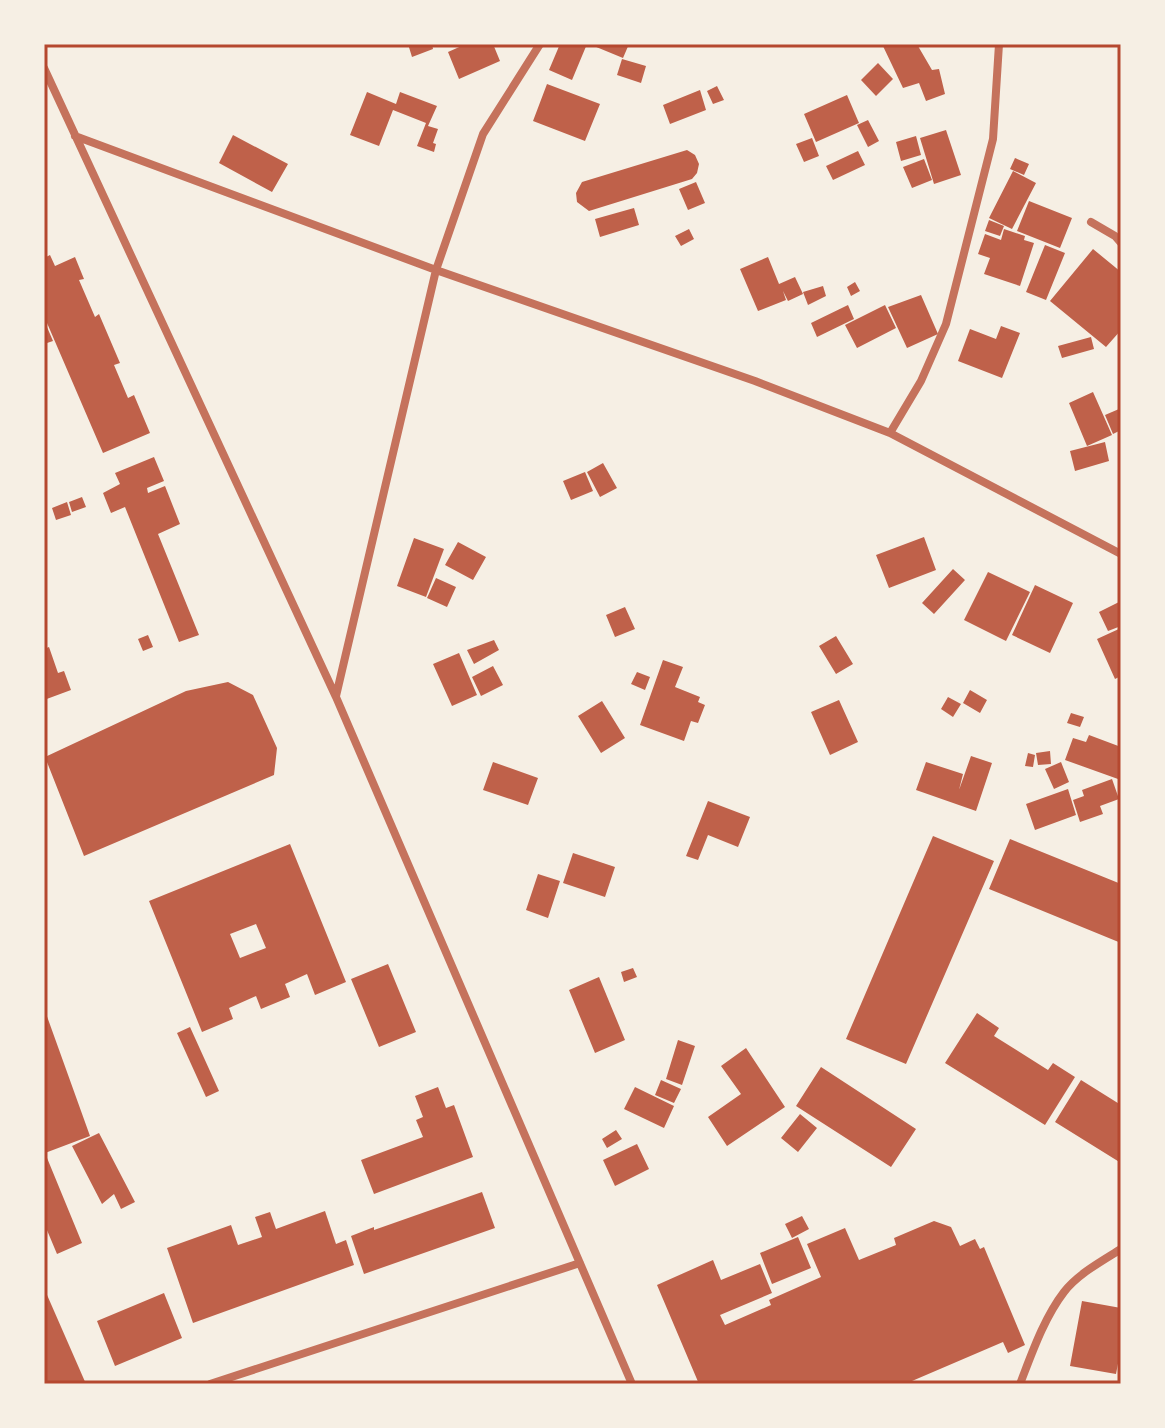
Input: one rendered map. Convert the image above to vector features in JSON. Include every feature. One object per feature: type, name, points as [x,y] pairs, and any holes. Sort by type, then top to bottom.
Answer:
[{"type":"street","points":[[336,697],[436,270],[483,134],[540,44]]},
{"type":"street","points":[[890,433],[921,381],[946,324],[993,139],[999,44]]},
{"type":"street","points":[[44,68],[336,697],[632,1384]]},
{"type":"street","points":[[75,136],[436,270],[755,381],[890,433],[1121,554]]},
{"type":"street","points":[[1091,222],[1121,243]]},
{"type":"street","points":[[1020,1384],[1038,1339],[1065,1291],[1095,1265],[1121,1249]]},
{"type":"street","points":[[211,1384],[580,1263]]},
{"type":"building","points":[[408,44],[432,44],[433,49],[412,57]]},
{"type":"building","points":[[466,44],[493,44],[500,61],[459,79],[448,52]]},
{"type":"building","points":[[560,44],[587,44],[572,80],[549,70]]},
{"type":"building","points":[[589,44],[629,44],[623,58]]},
{"type":"building","points":[[882,44],[922,44],[918,46],[932,70],[939,69],[945,94],[926,101],[919,83],[903,88]]},
{"type":"building","points":[[622,59],[646,66],[641,83],[617,75]]},
{"type":"building","points":[[878,63],[893,79],[876,96],[861,80]]},
{"type":"building","points":[[547,84],[600,104],[585,141],[533,121]]},
{"type":"building","points":[[717,86],[724,100],[713,104],[707,91]]},
{"type":"building","points":[[700,90],[706,110],[670,124],[663,105]]},
{"type":"building","points":[[367,92],[396,104],[400,92],[437,106],[428,126],[438,129],[433,143],[436,144],[434,152],[417,146],[426,123],[393,110],[379,146],[350,135]]},
{"type":"building","points":[[847,95],[859,123],[816,142],[804,114]]},
{"type":"building","points":[[868,120],[879,141],[868,147],[857,125]]},
{"type":"building","points":[[946,130],[961,175],[934,184],[920,138]]},
{"type":"building","points":[[233,135],[288,164],[272,192],[219,163]]},
{"type":"building","points":[[916,136],[921,155],[901,161],[896,142]]},
{"type":"building","points":[[812,138],[819,156],[804,162],[796,144]]},
{"type":"building","points":[[687,150],[695,155],[699,164],[692,179],[589,211],[577,202],[576,193],[582,182]]},
{"type":"building","points":[[858,151],[865,165],[833,180],[826,166]]},
{"type":"building","points":[[1015,158],[1029,164],[1024,175],[1010,169]]},
{"type":"building","points":[[924,159],[932,180],[912,188],[903,167]]},
{"type":"building","points":[[1013,171],[1036,183],[1012,229],[989,218]]},
{"type":"building","points":[[696,182],[705,203],[688,210],[679,189]]},
{"type":"building","points":[[1029,201],[1072,218],[1060,248],[1017,231]]},
{"type":"building","points":[[634,208],[639,225],[600,237],[595,219]]},
{"type":"building","points":[[989,220],[1004,226],[1000,236],[985,231]]},
{"type":"building","points":[[689,229],[694,239],[681,246],[675,236]]},
{"type":"building","points":[[1004,229],[1025,236],[1024,240],[1034,243],[1020,286],[984,274],[990,258],[978,254],[985,234],[1001,240]]},
{"type":"building","points":[[1045,245],[1065,253],[1046,300],[1026,292]]},
{"type":"building","points":[[1093,249],[1121,272],[1121,330],[1106,347],[1050,301]]},
{"type":"building","points":[[50,255],[55,266],[75,257],[84,279],[79,280],[95,317],[99,314],[120,363],[114,365],[128,398],[134,395],[150,433],[103,453],[44,316],[44,258]]},
{"type":"building","points":[[768,257],[779,284],[795,277],[803,294],[788,301],[783,291],[786,300],[758,311],[740,269]]},
{"type":"building","points":[[855,282],[860,291],[851,296],[847,287]]},
{"type":"building","points":[[823,286],[826,296],[808,305],[803,292]]},
{"type":"building","points":[[921,295],[938,334],[907,348],[888,307]]},
{"type":"building","points":[[848,305],[854,319],[817,337],[811,323]]},
{"type":"building","points":[[885,305],[896,328],[857,348],[845,325]]},
{"type":"building","points":[[44,320],[53,341],[44,344]]},
{"type":"building","points":[[1001,326],[1020,333],[1002,378],[958,361],[970,329],[996,339]]},
{"type":"building","points":[[1091,337],[1094,349],[1062,358],[1058,346]]},
{"type":"building","points":[[1093,392],[1112,435],[1087,446],[1069,403]]},
{"type":"building","points":[[1119,409],[1121,430],[1113,434],[1105,415]]},
{"type":"building","points":[[1105,442],[1109,461],[1075,471],[1070,451]]},
{"type":"building","points":[[154,457],[164,481],[147,488],[148,493],[165,486],[180,524],[158,534],[199,635],[179,642],[125,507],[111,513],[103,493],[120,484],[115,473]]},
{"type":"building","points":[[603,463],[617,488],[600,497],[587,472]]},
{"type":"building","points":[[585,472],[593,491],[571,500],[563,481]]},
{"type":"building","points":[[82,497],[86,507],[72,512],[69,502]]},
{"type":"building","points":[[67,502],[71,515],[56,520],[52,508]]},
{"type":"building","points":[[924,537],[936,570],[889,588],[876,555]]},
{"type":"building","points":[[414,538],[444,549],[426,597],[397,586]]},
{"type":"building","points":[[458,542],[486,557],[473,580],[445,565]]},
{"type":"building","points":[[953,569],[965,580],[934,614],[922,603]]},
{"type":"building","points":[[988,572],[1030,592],[1006,641],[964,620]]},
{"type":"building","points":[[436,578],[456,587],[447,607],[427,598]]},
{"type":"building","points":[[1035,585],[1073,603],[1050,653],[1012,635]]},
{"type":"building","points":[[1119,602],[1121,626],[1108,631],[1099,612]]},
{"type":"building","points":[[625,607],[635,629],[615,637],[606,615]]},
{"type":"building","points":[[1121,628],[1121,676],[1115,679],[1097,639]]},
{"type":"building","points":[[148,635],[153,647],[143,651],[138,639]]},
{"type":"building","points":[[836,636],[853,664],[836,674],[819,646]]},
{"type":"building","points":[[494,640],[499,650],[474,664],[467,650]]},
{"type":"building","points":[[49,647],[58,673],[64,671],[71,690],[44,700],[44,649]]},
{"type":"building","points":[[459,653],[477,695],[452,706],[433,664]]},
{"type":"building","points":[[663,660],[683,667],[675,687],[700,697],[698,702],[705,705],[698,723],[691,721],[684,741],[640,725]]},
{"type":"building","points":[[493,666],[503,685],[481,696],[472,677]]},
{"type":"building","points":[[637,672],[650,677],[645,690],[631,684]]},
{"type":"building","points":[[228,682],[253,695],[277,748],[274,775],[84,856],[45,757],[186,691]]},
{"type":"building","points":[[970,690],[987,700],[980,713],[963,703]]},
{"type":"building","points":[[948,697],[961,704],[953,717],[941,709]]},
{"type":"building","points":[[839,700],[858,742],[830,755],[811,712]]},
{"type":"building","points":[[602,701],[625,738],[601,753],[578,716]]},
{"type":"building","points":[[1071,713],[1084,717],[1080,727],[1067,723]]},
{"type":"building","points":[[1089,735],[1121,747],[1118,779],[1065,760],[1073,738],[1086,742]]},
{"type":"building","points":[[1050,751],[1051,764],[1038,765],[1036,753]]},
{"type":"building","points":[[1028,753],[1035,755],[1033,767],[1025,766]]},
{"type":"building","points":[[971,756],[992,763],[976,811],[916,790],[926,762],[963,774],[959,790]]},
{"type":"building","points":[[493,762],[538,778],[528,805],[483,790]]},
{"type":"building","points":[[1061,762],[1069,782],[1054,789],[1045,769]]},
{"type":"building","points":[[1112,779],[1119,799],[1100,806],[1103,814],[1080,822],[1073,800],[1084,796],[1082,790]]},
{"type":"building","points":[[1068,789],[1076,815],[1035,830],[1026,804]]},
{"type":"building","points":[[708,801],[750,817],[738,847],[708,835],[698,860],[686,856]]},
{"type":"building","points":[[933,836],[994,861],[906,1064],[846,1039]]},
{"type":"building","points":[[1010,839],[1121,884],[1121,943],[989,889]]},
{"type":"building","points":[[290,844],[346,982],[315,995],[307,974],[285,984],[290,997],[261,1009],[256,996],[229,1008],[233,1019],[202,1032],[149,901]],"holes":[[[256,924],[266,948],[240,958],[230,934]]]},
{"type":"building","points":[[573,853],[615,867],[605,897],[563,883]]},
{"type":"building","points":[[538,874],[560,881],[548,918],[526,910]]},
{"type":"building","points":[[388,964],[416,1032],[379,1047],[351,979]]},
{"type":"building","points":[[633,968],[637,977],[624,982],[621,972]]},
{"type":"building","points":[[599,977],[625,1040],[595,1053],[569,990]]},
{"type":"building","points":[[44,1008],[90,1136],[45,1153],[82,1243],[57,1254],[44,1223]]},
{"type":"building","points":[[977,1013],[999,1028],[994,1036],[1048,1070],[1053,1063],[1075,1077],[1045,1125],[945,1063]]},
{"type":"building","points":[[190,1027],[219,1091],[206,1097],[177,1033]]},
{"type":"building","points":[[678,1040],[695,1046],[682,1085],[666,1079]]},
{"type":"building","points":[[746,1048],[785,1107],[727,1146],[708,1117],[741,1094],[721,1066]]},
{"type":"building","points":[[821,1067],[916,1129],[891,1167],[796,1106]]},
{"type":"building","points":[[661,1080],[681,1089],[674,1103],[655,1095]]},
{"type":"building","points":[[1081,1080],[1121,1105],[1121,1163],[1055,1122]]},
{"type":"building","points":[[438,1087],[446,1108],[454,1105],[473,1157],[374,1194],[361,1160],[423,1137],[416,1120],[423,1117],[415,1096]]},
{"type":"building","points":[[635,1087],[674,1106],[664,1128],[624,1109]]},
{"type":"building","points":[[800,1114],[817,1128],[798,1152],[781,1138]]},
{"type":"building","points":[[616,1130],[622,1139],[607,1148],[602,1139]]},
{"type":"building","points":[[99,1133],[135,1202],[121,1209],[114,1194],[102,1204],[72,1146]]},
{"type":"building","points":[[637,1144],[649,1169],[615,1186],[603,1160]]},
{"type":"building","points":[[482,1192],[495,1228],[364,1274],[351,1236]]},
{"type":"building","points":[[325,1211],[336,1244],[346,1240],[354,1265],[193,1323],[167,1248],[231,1225],[238,1245],[262,1237],[255,1217],[270,1212],[276,1229]]},
{"type":"building","points":[[802,1216],[809,1229],[792,1238],[785,1224]]},
{"type":"building","points":[[934,1221],[951,1227],[960,1246],[975,1239],[980,1249],[984,1247],[1025,1345],[1008,1353],[1003,1342],[905,1384],[699,1384],[657,1285],[713,1260],[721,1280],[760,1264],[772,1293],[720,1315],[725,1325],[771,1305],[769,1300],[821,1277],[807,1244],[845,1228],[859,1260],[896,1245],[894,1238]]},
{"type":"building","points":[[798,1237],[811,1268],[772,1284],[760,1253]]},
{"type":"building","points":[[44,1288],[86,1384],[44,1384]]},
{"type":"building","points":[[164,1293],[182,1338],[115,1366],[97,1321]]},
{"type":"building","points":[[1082,1301],[1121,1308],[1121,1348],[1116,1374],[1070,1366]]}]
